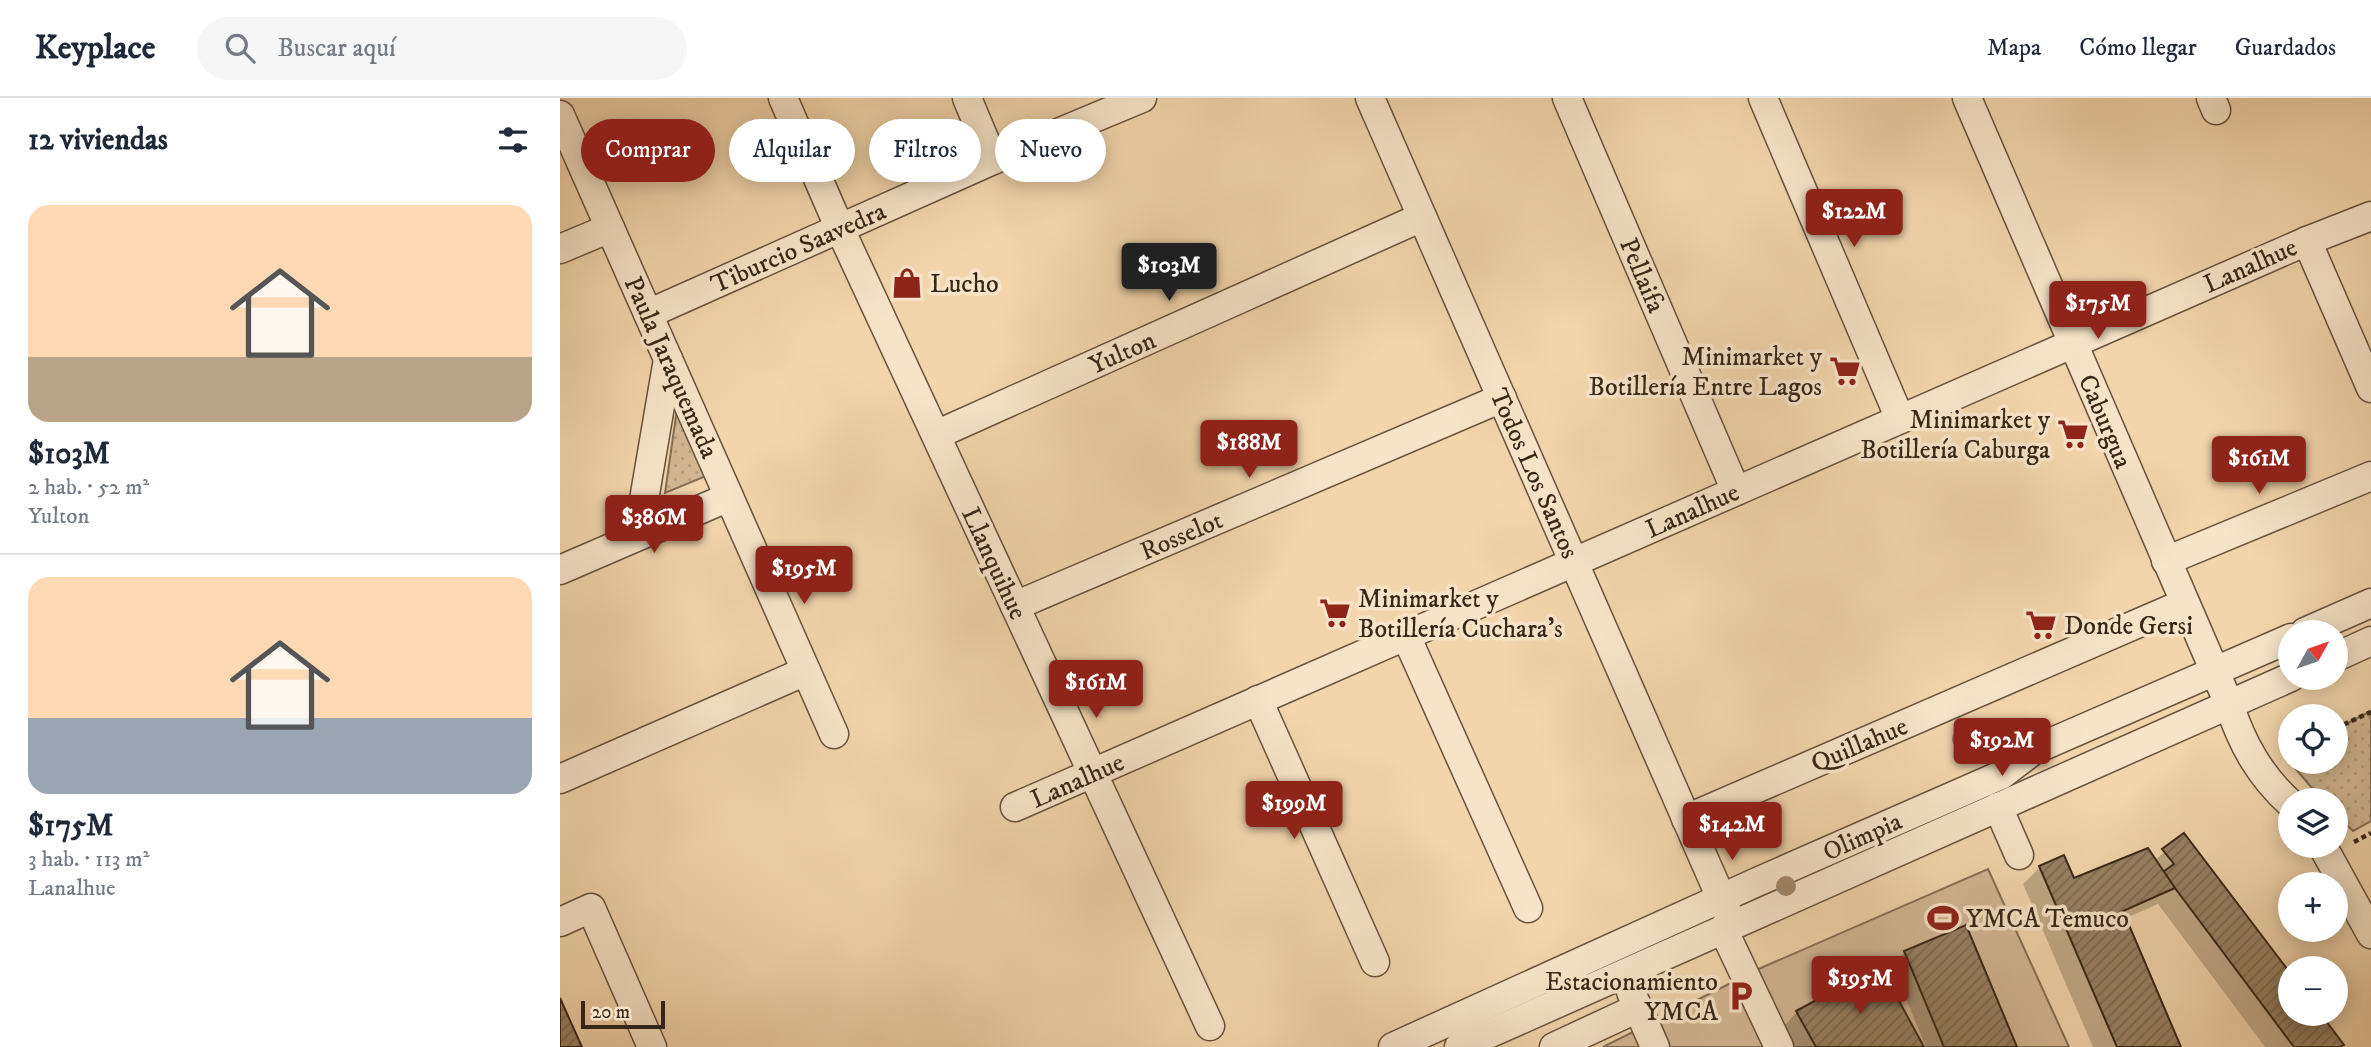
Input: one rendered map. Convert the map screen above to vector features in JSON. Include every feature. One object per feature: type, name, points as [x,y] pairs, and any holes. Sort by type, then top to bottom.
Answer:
[{"type":"street","name":"Llanquihue","points":[[783,98],[840,229],[1210,1026]]},
{"type":"street","points":[[967,98],[993,160]]},
{"type":"street","name":"Tiburcio Saavedra","points":[[648,314],[993,160],[1142,98]]},
{"type":"street","name":"Todos Los Santos","points":[[1370,98],[1721,898],[1728,927],[1779,1047]]},
{"type":"street","name":"Pellaifa","points":[[1567,98],[1736,491]]},
{"type":"street","points":[[1763,98],[1900,419]]},
{"type":"street","name":"Caburgua","points":[[1967,98],[2215,671],[2238,731],[2250,756],[2278,791]]},
{"type":"street","name":"Paula Jaraquemada","points":[[560,115],[834,734]]},
{"type":"street","name":"Lanalhue","points":[[1015,807],[2306,241],[2371,216]]},
{"type":"street","name":"Yulton","points":[[936,435],[1422,217]]},
{"type":"street","points":[[560,249],[610,228]]},
{"type":"street","points":[[2306,241],[2371,388]]},
{"type":"street","points":[[638,535],[668,359]]},
{"type":"street","name":"Rosselot","points":[[1015,606],[1502,398]]},
{"type":"street","points":[[2166,561],[2371,476]]},
{"type":"street","points":[[560,570],[729,497]]},
{"type":"street","points":[[2332,620],[2371,603]]},
{"type":"street","name":"Quillahue","points":[[1686,819],[2185,604]]},
{"type":"street","points":[[1406,635],[1528,908]]},
{"type":"street","points":[[2348,652],[2371,641]]},
{"type":"street","name":"Olimpia","points":[[1392,1047],[2001,775],[2034,750],[2278,644]]},
{"type":"street","points":[[560,779],[806,671]]},
{"type":"street","name":"Olimpia","points":[[1459,1047],[2278,683]]},
{"type":"street","points":[[1258,700],[1375,962]]},
{"type":"street","points":[[1998,807],[2019,855]]},
{"type":"street","points":[[2329,858],[2371,934]]},
{"type":"street","points":[[560,922],[591,908],[652,1047]]},
{"type":"street","points":[[1624,974],[1655,1047]]},
{"type":"street","points":[[1554,1047],[1638,1008]]},
{"type":"path","points":[[2348,723],[2371,712]]},
{"type":"path","points":[[2354,842],[2371,833]]},
{"type":"shaded area","points":[[677,409],[706,476],[665,493]]},
{"type":"shaded area","points":[[2371,711],[2371,821],[2353,831],[2348,826],[2348,788],[2312,788],[2300,774],[2348,774],[2348,723]]},
{"type":"shaded area","name":"YMCA Temuco","points":[[1988,869],[2069,1047],[1603,1047],[1763,967]]},
{"type":"building","points":[[2184,833],[2278,957],[2278,1026],[2163,872],[2174,864],[2162,849]]},
{"type":"building","points":[[2148,848],[2175,888],[2123,911],[2181,1047],[2117,1047],[2039,866],[2064,855],[2074,878]]},
{"type":"building","points":[[1966,925],[2017,1047],[1944,1047],[1904,951]]},
{"type":"building","points":[[1880,966],[1924,1047],[1816,1047],[1796,1011]]},
{"type":"building","points":[[560,998],[582,1047],[560,1047]]},
{"type":"building","points":[[2278,1026],[2330,1026],[2344,1045],[2340,1047],[2294,1047]]},
{"type":"place","name":"Lucho","points":[[907,283]]},
{"type":"place","name":"Minimarket y Botillería Entre Lagos","points":[[1845,371]]},
{"type":"place","name":"Minimarket y Botillería Caburga","points":[[2073,434]]},
{"type":"place","name":"Minimarket y Botillería Cuchara's","points":[[1335,613]]},
{"type":"place","name":"Donde Gersi","points":[[2041,625]]},
{"type":"place","name":"YMCA Temuco","points":[[1943,918]]},
{"type":"place","name":"Estacionamiento YMCA","points":[[1741,996]]}]
